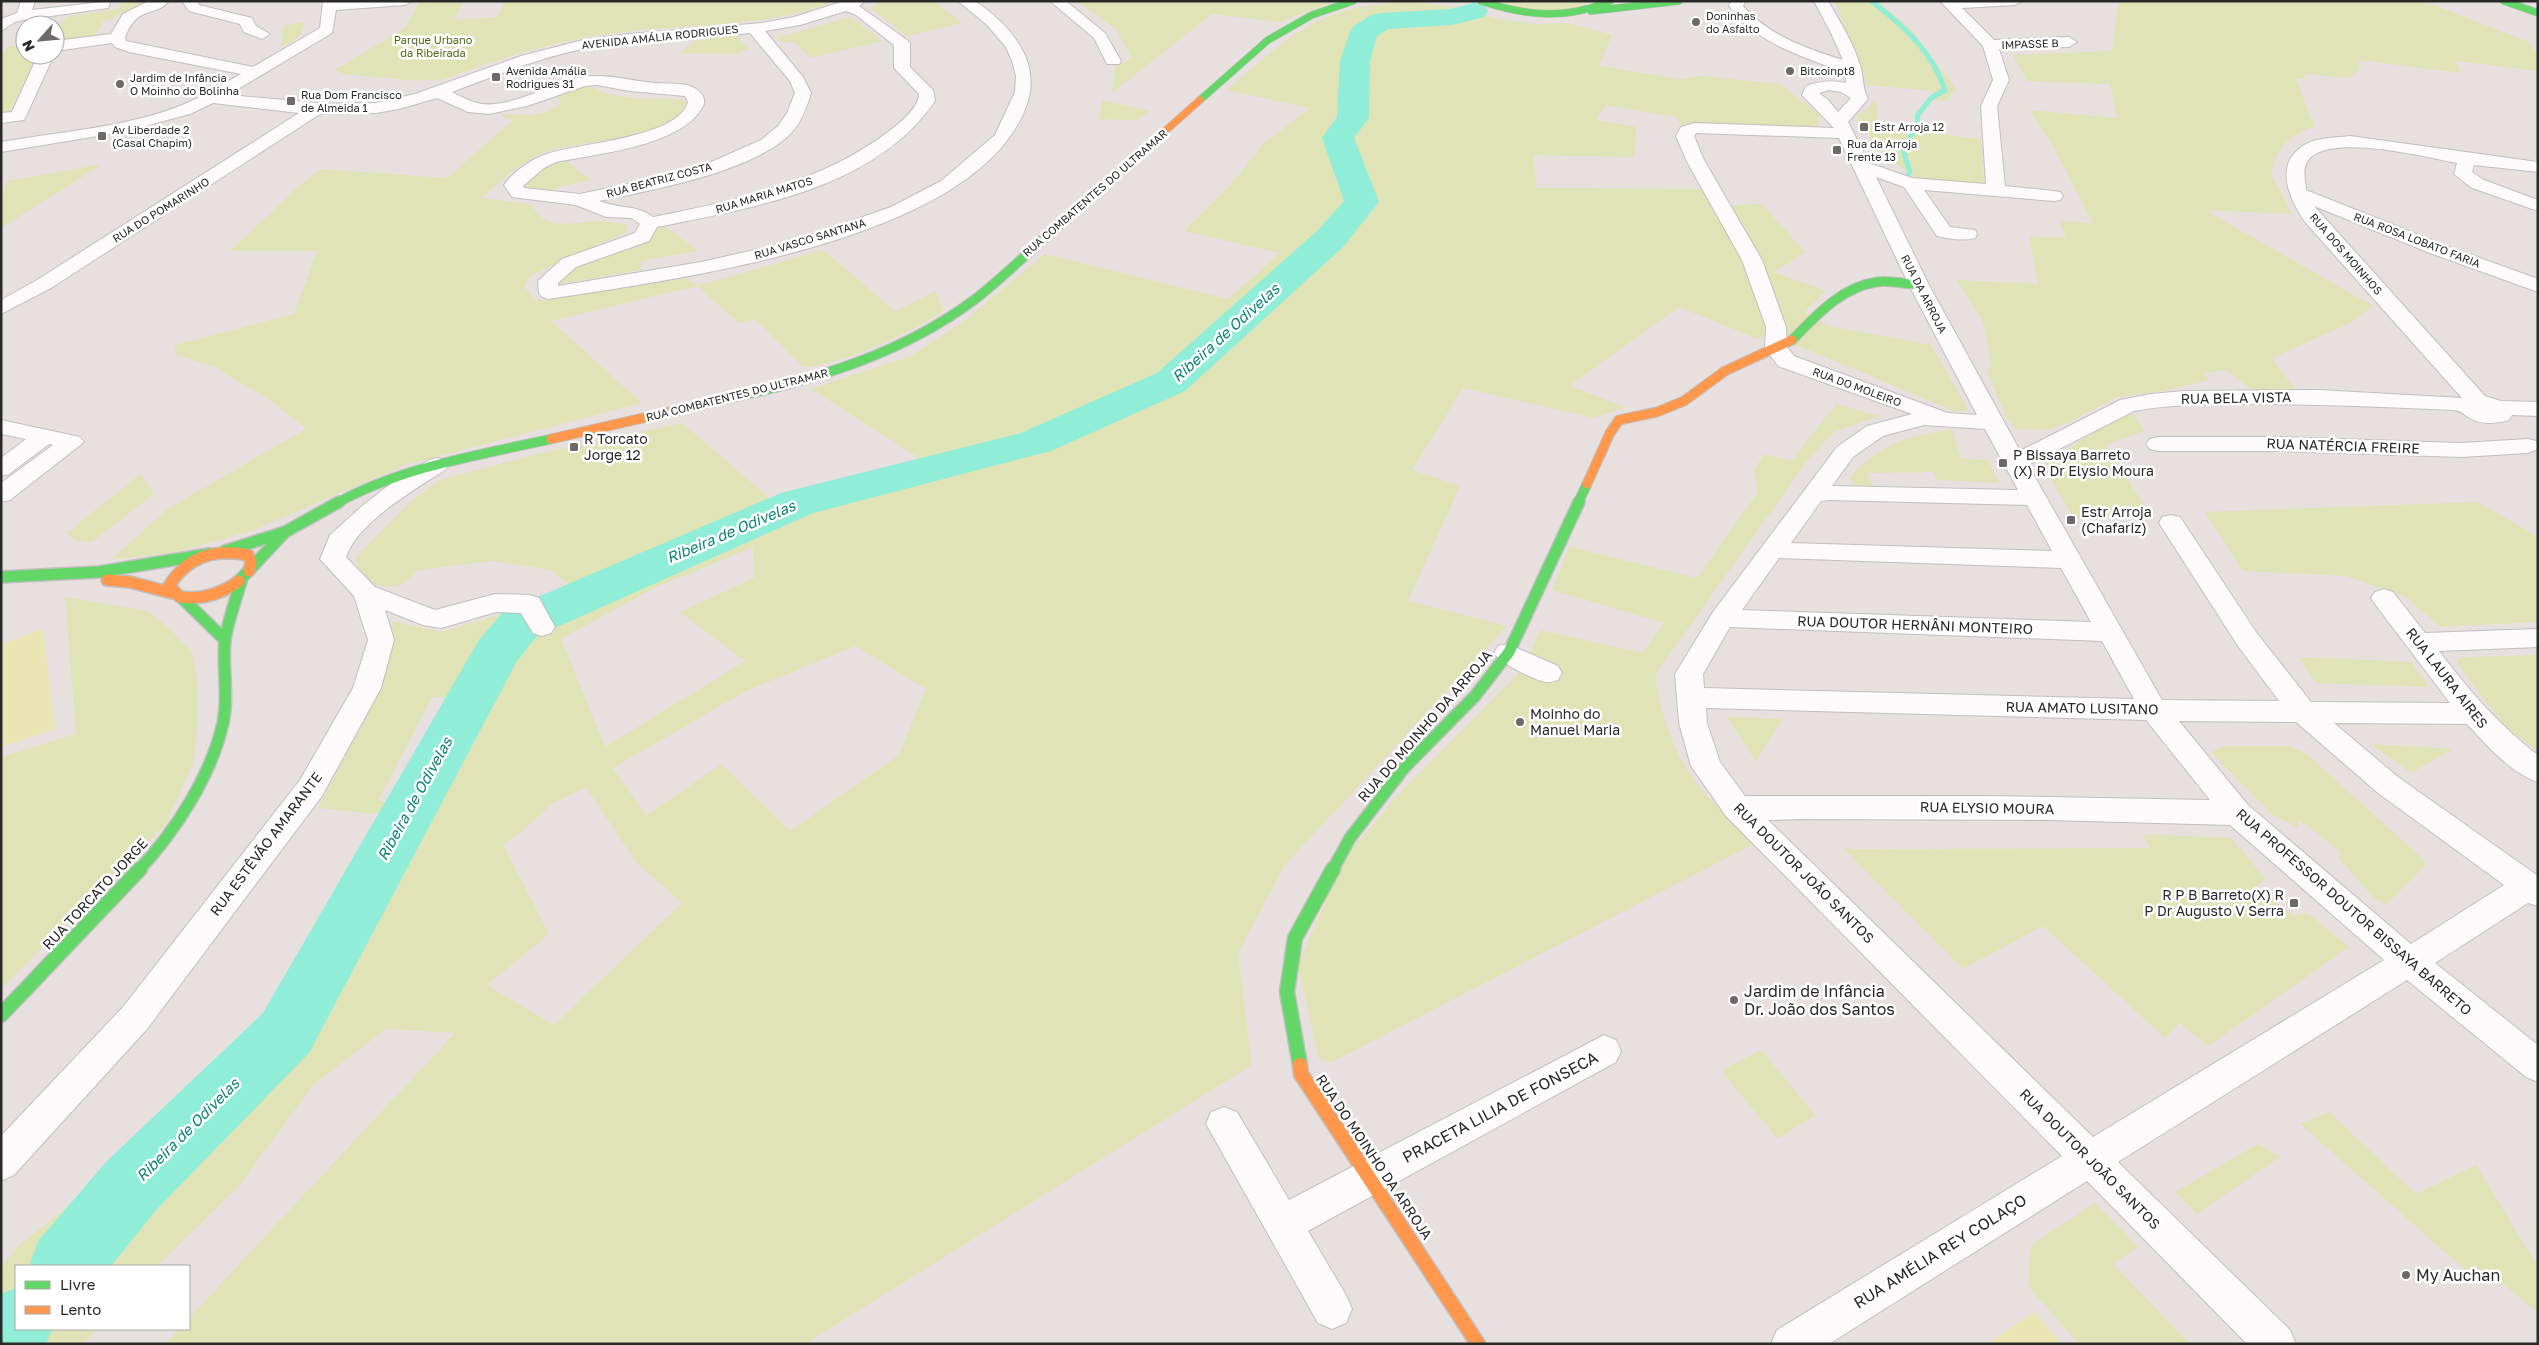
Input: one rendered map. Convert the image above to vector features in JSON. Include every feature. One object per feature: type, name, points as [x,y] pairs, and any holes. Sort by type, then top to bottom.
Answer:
[{"type":"main road","name":"RUA COMBATENTES DO ULTRAMAR","points":[[209,554],[225,551],[285,532],[354,494],[388,480],[437,464],[758,393],[839,370],[899,347],[946,321],[974,300],[1268,40],[1312,16],[1353,1]]},
{"type":"main road","points":[[1481,1],[1496,8],[1541,15],[1675,2]]},
{"type":"main road","points":[[1585,12],[1610,1]]},
{"type":"main road","points":[[2504,1],[2538,13]]},
{"type":"main road","points":[[2528,1],[2538,5]]},
{"type":"main road","name":"RUA DO MOINHO DA ARROJA","points":[[1478,1344],[1301,1074],[1287,992],[1295,938],[1350,838],[1404,768],[1475,696],[1508,653],[1528,615],[1610,433],[1619,420],[1657,412],[1684,400],[1725,371],[1760,353],[1790,342],[1827,305],[1854,287],[1878,282],[1919,285]]},
{"type":"main road","name":"RUA COMBATENTES DO ULTRAMAR","points":[[241,581],[285,532]]},
{"type":"main road","points":[[225,551],[238,551],[248,555],[251,562],[249,571]]},
{"type":"main road","points":[[1,577],[63,576],[127,569],[209,554]]},
{"type":"main road","points":[[209,554],[187,564],[172,577],[169,586],[177,596],[225,640]]},
{"type":"main road","points":[[63,576],[130,582],[177,596],[196,599],[212,596],[241,581]]},
{"type":"main road","name":"RUA TORCATO JORGE","points":[[1,1015],[157,851],[201,783],[223,723],[226,683],[225,640],[241,581]]},
{"type":"street","points":[[23,15],[28,1]]},
{"type":"street","points":[[30,15],[102,5],[104,1]]},
{"type":"street","points":[[162,1],[129,15],[123,21],[117,38],[120,44],[256,72]]},
{"type":"street","points":[[190,1],[194,8],[247,21],[249,29],[262,34]]},
{"type":"street","points":[[1,146],[144,122],[184,110],[211,98],[327,30],[330,4],[405,1]]},
{"type":"street","name":"RUA VASCO SANTANA","points":[[650,223],[642,237],[568,263],[548,281],[550,293],[662,275],[763,254],[862,225],[945,187],[1002,138],[1023,96],[1021,62],[1011,41],[992,21],[965,1]]},
{"type":"street","points":[[1057,1],[1100,36],[1113,61]]},
{"type":"street","points":[[1738,1],[1736,6],[1744,18],[1765,31],[1820,58],[1844,58],[1853,66],[1853,84],[1856,99],[1843,128],[1694,128],[1687,131],[1685,136],[1695,160],[1752,260],[1776,327],[1776,348]]},
{"type":"street","points":[[1810,89],[1840,77],[1843,71],[1844,58],[1839,33],[1821,1]]},
{"type":"street","points":[[1949,3],[2015,1]]},
{"type":"street","points":[[1949,3],[1990,45],[2001,80],[1990,106],[1996,192]]},
{"type":"street","name":"AVENIDA AMÁLIA RODRIGUES","points":[[211,98],[318,108],[376,108],[438,92],[508,65],[566,48],[616,40],[754,28],[804,19],[852,4]]},
{"type":"street","name":"RUA MARIA MATOS","points":[[650,223],[735,206],[808,183],[861,159],[905,127],[927,101],[927,93],[902,68],[902,43],[852,4]]},
{"type":"street","points":[[1,27],[10,19],[15,18]]},
{"type":"street","name":"RUA BEATRIZ COSTA","points":[[580,200],[712,167],[750,152],[784,131],[793,118],[803,93],[797,80],[754,28]]},
{"type":"street","points":[[65,45],[117,38]]},
{"type":"street","name":"IMPASSE B","points":[[1990,45],[2069,42]]},
{"type":"street","points":[[1,118],[18,116],[41,65]]},
{"type":"street","points":[[438,92],[474,108],[489,109],[522,103],[582,82],[598,80],[639,87],[687,90],[692,93],[697,101],[696,108],[692,114],[678,125],[644,137],[551,158],[538,164],[513,185],[518,193],[580,200],[606,211],[636,213],[650,223]]},
{"type":"street","points":[[1810,89],[1836,106],[1856,99]]},
{"type":"street","name":"RUA DA ARROJA","points":[[1810,89],[1843,128],[1919,285],[1992,423],[2016,462]]},
{"type":"street","name":"RUA DO POMARINHO","points":[[1,308],[44,284],[318,108]]},
{"type":"street","name":"RUA DOS MOINHOS","points":[[2533,450],[2485,408],[2312,218],[2298,193],[2295,175],[2302,156],[2320,143],[2350,140],[2467,159],[2538,167]]},
{"type":"street","points":[[2467,159],[2463,174],[2478,184],[2538,206]]},
{"type":"street","points":[[1862,167],[1910,183],[2054,196]]},
{"type":"street","points":[[1910,183],[1944,232],[1968,234]]},
{"type":"street","name":"RUA ROSA LOBATO FARIA","points":[[2298,193],[2437,249],[2538,286]]},
{"type":"street","name":"RUA DO MOLEIRO","points":[[1776,348],[1786,362],[1943,418]]},
{"type":"street","name":"RUA BELA VISTA","points":[[2016,462],[2128,405],[2151,401],[2184,398],[2319,397],[2485,408],[2538,409]]},
{"type":"street","name":"RUA DOUTOR JOÃO SANTOS","points":[[1992,423],[1923,418],[1875,431],[1845,452],[1811,495],[1722,618],[1689,674],[1693,723],[1706,766],[1737,808],[2276,1344]]},
{"type":"street","points":[[1,427],[72,442],[1,495]]},
{"type":"street","points":[[1,468],[45,436]]},
{"type":"street","name":"RUA NATÉRCIA FREIRE","points":[[2158,444],[2282,444],[2461,450],[2533,450]]},
{"type":"street","name":"RUA PROFESSOR DOUTOR BISSAYA BARRETO","points":[[2016,462],[2154,710],[2237,813],[2408,962],[2538,1066]]},
{"type":"street","name":"RUA ESTÊVÃO AMARANTE","points":[[1,1163],[135,1018],[311,788],[367,688],[381,640],[366,593],[333,559],[339,541],[393,493],[437,464]]},
{"type":"street","points":[[1811,495],[1830,493],[2036,498]]},
{"type":"street","points":[[2171,523],[2246,639],[2303,712],[2388,785],[2533,889]]},
{"type":"street","points":[[1772,550],[2070,560]]},
{"type":"street","points":[[366,593],[432,619],[440,619],[495,603],[530,604],[542,627]]},
{"type":"street","name":"RUA LAURA AIRES","points":[[2384,598],[2472,714],[2492,734],[2538,771]]},
{"type":"street","name":"RUA DOUTOR HERNÂNI MONTEIRO","points":[[1722,618],[2109,632]]},
{"type":"street","points":[[2419,642],[2538,638]]},
{"type":"street","points":[[1508,653],[1548,673]]},
{"type":"street","name":"RUA AMATO LUSITANO","points":[[1691,698],[2154,710],[2472,714]]},
{"type":"street","name":"RUA ELYSIO MOURA","points":[[1737,808],[2133,809],[2237,813]]},
{"type":"street","name":"RUA AMÉLIA REY COLAÇO","points":[[1790,1344],[2408,962],[2533,889]]},
{"type":"street","name":"PRACETA LILIA DE FONSECA","points":[[1282,1224],[1604,1051]]},
{"type":"street","points":[[1224,1124],[1332,1309]]},
{"type":"green space","points":[[149,1],[116,15],[114,19],[103,21],[96,35],[65,40],[66,17],[119,9],[121,3]]},
{"type":"green space","name":"Parque Urbano da Ribeirada","points":[[463,1],[454,20],[497,17],[505,1],[836,1],[810,10],[755,21],[644,30],[578,39],[521,53],[441,80],[424,79],[419,81],[343,74],[335,70],[405,28],[419,3]]},
{"type":"green space","points":[[883,1],[934,1],[962,23],[907,36],[870,8]]},
{"type":"green space","points":[[1076,1],[1335,1],[1280,22],[1212,14],[1111,94],[1116,65],[1126,62],[1131,57],[1116,29]]},
{"type":"green space","points":[[1407,1],[1463,8],[1497,19],[1537,24],[1568,23],[1612,35],[1599,66],[1681,79],[1701,76],[1780,84],[1819,114],[1817,130],[1683,126],[1676,117],[1606,105],[1596,120],[1636,127],[1635,157],[1533,155],[1537,188],[1701,189],[1711,206],[1762,204],[1805,252],[1774,272],[1826,291],[1805,312],[1829,326],[1931,345],[1968,409],[1967,411],[1954,411],[1768,333],[1758,339],[1679,307],[1569,386],[1626,407],[1594,418],[1463,388],[1412,470],[1460,486],[1408,601],[1507,626],[1284,866],[1238,953],[1252,1065],[805,1344],[165,1344],[178,1330],[190,1330],[190,1317],[455,1033],[386,1029],[314,1084],[238,1187],[158,1265],[15,1265],[15,1330],[96,1330],[83,1344],[1,1344],[1,1267],[20,1244],[139,1150],[208,1084],[293,989],[395,816],[318,808],[367,714],[388,663],[392,621],[442,632],[518,609],[531,631],[554,622],[541,599],[571,586],[551,570],[492,561],[418,570],[406,582],[395,586],[366,583],[355,558],[411,501],[440,480],[533,455],[682,423],[772,500],[927,463],[811,389],[911,356],[963,322],[1045,254],[1228,299],[1280,253],[1184,231],[1233,182],[1263,144],[1310,108],[1226,90],[1276,48],[1303,29],[1332,15],[1350,9]],"holes":[[[753,547],[754,578],[680,612],[745,661],[605,747],[561,639],[656,587]],[[855,646],[926,689],[899,755],[790,831],[721,764],[646,816],[613,768],[746,691]],[[432,697],[458,697],[402,803],[378,801]],[[586,787],[636,862],[682,903],[554,1025],[487,985],[549,934],[503,845],[522,831],[553,803]]]},
{"type":"green space","points":[[1501,1],[1591,1],[1570,9],[1547,11],[1523,8]]},
{"type":"green space","points":[[1835,1],[1878,1],[1911,29],[1957,90],[1945,101],[1927,99],[1935,91],[1866,85]]},
{"type":"green space","points":[[2121,1],[2413,1],[2431,4],[2527,41],[2538,54],[2538,71],[2456,61],[2461,73],[2359,60],[2359,69],[2350,78],[2304,74],[2306,79],[2296,79],[2314,127],[2296,135],[2280,149],[2271,174],[2292,214],[2205,210],[2373,306],[2350,323],[2272,358],[2297,392],[2257,394],[2226,370],[2202,373],[2209,380],[2164,391],[2117,397],[2068,423],[2047,430],[2016,429],[2006,417],[1987,371],[1992,365],[1983,322],[1957,280],[2038,284],[2029,236],[2066,238],[2059,221],[2093,223],[2053,146],[2030,110],[2117,118],[2110,84],[2027,81],[2013,55],[2112,51],[2117,9]]},
{"type":"green space","points":[[850,17],[883,41],[810,58],[793,41],[782,43],[776,38]]},
{"type":"green space","points":[[305,22],[302,32],[297,38],[280,47],[284,25]]},
{"type":"green space","points":[[738,37],[749,50],[740,50],[740,54],[680,53],[697,40]]},
{"type":"green space","points":[[15,46],[15,65],[32,65],[10,111],[1,113],[1,58],[7,47]]},
{"type":"green space","points":[[589,85],[610,95],[683,100],[686,103],[676,117],[660,127],[641,134],[574,145],[536,156],[514,170],[481,198],[531,204],[544,219],[560,224],[598,221],[626,224],[627,232],[531,275],[524,286],[535,301],[687,278],[697,286],[551,321],[642,403],[405,465],[251,531],[169,554],[112,559],[167,509],[306,429],[274,403],[215,367],[176,355],[175,345],[294,314],[317,251],[230,251],[299,186],[321,169],[447,178],[513,120],[502,117],[505,114],[528,115],[549,111],[562,102],[556,96]]},
{"type":"green space","points":[[1102,100],[1150,111],[1136,120],[1099,119]]},
{"type":"green space","points":[[1874,100],[1877,103],[1877,127],[1981,139],[1984,187],[1914,181],[1909,174],[1876,146],[1875,152],[1872,151],[1869,132],[1858,120],[1857,115],[1870,107]]},
{"type":"green space","points":[[564,160],[591,180],[560,187],[549,192],[523,188],[524,183],[546,164]]},
{"type":"green space","points":[[103,164],[1,228],[1,199],[7,181]]},
{"type":"green space","points":[[665,226],[698,251],[641,261],[641,270],[560,284],[565,273],[644,240],[657,228]]},
{"type":"green space","points":[[823,250],[895,311],[936,291],[943,311],[915,328],[854,355],[817,366],[803,367],[755,319],[739,323],[697,286]]},
{"type":"green space","points":[[1836,404],[1879,416],[1834,432],[1807,461],[1655,675],[1660,703],[1668,730],[1679,755],[1693,779],[1706,795],[1756,843],[1332,1062],[1319,1059],[1298,965],[1345,857],[1402,791],[1520,672],[1541,630],[1642,653],[1664,623],[1552,590],[1570,547],[1697,578],[1758,492],[1754,470],[1764,454],[1791,461]]},
{"type":"green space","points":[[2129,410],[2145,431],[2105,445],[2153,518],[2073,517],[2047,473],[2045,463]]},
{"type":"green space","points":[[1952,429],[1961,459],[1988,460],[1999,483],[1938,480],[1933,472],[1867,473],[1873,486],[1856,486],[1849,478],[1873,456],[1896,443],[1921,435]]},
{"type":"green space","points":[[140,474],[154,494],[92,542],[76,541],[67,533]]},
{"type":"green space","points":[[2478,502],[2538,537],[2538,622],[2440,627],[2406,597],[2346,576],[2243,571],[2205,512]]},
{"type":"green space","points":[[65,597],[147,611],[168,627],[192,652],[197,676],[198,723],[193,763],[165,825],[1,989],[1,757],[76,734]]},
{"type":"green space","points":[[2538,655],[2538,751],[2514,734],[2494,713],[2458,664],[2458,660],[2466,657]]},
{"type":"green space","points":[[2299,657],[2411,662],[2429,687],[2316,683]]},
{"type":"green space","points":[[1727,717],[1782,719],[1756,762]]},
{"type":"green space","points":[[2371,744],[2453,749],[2411,773]]},
{"type":"green space","points":[[2224,746],[2288,746],[2307,754],[2425,861],[2425,866],[2386,905],[2374,898],[2338,857],[2343,854],[2298,819],[2298,828],[2270,813],[2211,752]]},
{"type":"green space","points":[[2142,834],[2231,838],[2266,879],[2255,888],[2294,916],[2307,913],[2349,947],[2208,1046],[2180,1023],[2165,1038],[2043,926],[1963,969],[1844,849],[2150,848]]},
{"type":"green space","points":[[1761,1050],[1815,1115],[1778,1139],[1721,1071]]},
{"type":"green space","points":[[2329,1112],[2416,1194],[2476,1165],[2538,1267],[2538,1313],[2494,1276],[2481,1284],[2300,1124]]},
{"type":"green space","points":[[2258,1144],[2280,1157],[2197,1214],[2175,1192]]},
{"type":"green space","points":[[2095,1203],[2138,1247],[2113,1264],[2190,1344],[2079,1344],[2028,1286],[2031,1245]]},
{"type":"shaded area","points":[[43,629],[55,729],[1,747],[1,644]]},
{"type":"shaded area","points":[[2034,1312],[2062,1344],[1987,1344]]},
{"type":"waterway","points":[[1871,1],[1905,29],[1915,40],[1932,63],[1945,90],[1931,98],[1917,116],[1918,123],[1903,150],[1910,172],[1908,176]]},
{"type":"waterway","name":"Ribeira de Odivelas","points":[[66,1265],[132,1185],[286,1033],[497,652],[520,624],[797,503],[1036,442],[1171,382],[1330,239],[1362,202],[1338,138],[1353,118],[1355,61],[1364,32],[1381,21],[1452,17],[1474,11]]},
{"type":"waterway","name":"Ribeira de Odivelas","points":[[1,1344],[15,1326]]},
{"type":"traffic: fast","points":[[1200,100],[1268,40],[1312,15],[1353,1]]},
{"type":"traffic: fast","points":[[1481,1],[1513,11],[1546,15],[1578,13],[1610,1]]},
{"type":"traffic: fast","points":[[1591,11],[1679,1]]},
{"type":"traffic: fast","points":[[2504,1],[2538,13]]},
{"type":"traffic: fast","points":[[735,397],[798,382],[860,362],[919,335],[947,319],[974,300],[1057,227]]},
{"type":"traffic: fast","points":[[1792,340],[1830,304],[1852,290],[1877,282],[1919,285]]},
{"type":"traffic: fast","points":[[225,551],[285,532],[354,494],[388,480],[437,465],[551,439]]},
{"type":"traffic: fast","points":[[1300,1065],[1287,992],[1295,938],[1350,838],[1404,768],[1475,696],[1509,652],[1587,484]]},
{"type":"traffic: fast","points":[[239,581],[285,532]]},
{"type":"traffic: fast","points":[[1,577],[99,572],[209,554]]},
{"type":"traffic: fast","points":[[1,1015],[157,851],[201,783],[223,723],[226,683],[225,640],[241,581]]},
{"type":"traffic: fast","points":[[182,598],[225,640]]},
{"type":"traffic: slow","points":[[1057,227],[1200,100]]},
{"type":"traffic: slow","points":[[1587,484],[1610,433],[1619,420],[1657,412],[1684,401],[1725,371],[1792,340]]},
{"type":"traffic: slow","points":[[551,439],[735,397]]},
{"type":"traffic: slow","points":[[239,581],[226,590],[196,598],[180,597],[169,586],[183,567],[202,556],[213,553],[225,552],[248,555],[251,562],[249,571]]},
{"type":"traffic: slow","points":[[107,580],[130,582],[172,593]]},
{"type":"traffic: slow","points":[[1300,1065],[1301,1074],[1478,1344]]},
{"type":"place","name":"Doninhas do Asfalto","points":[[1696,22]]},
{"type":"place","name":"Bitcoinpt8","points":[[1790,71]]},
{"type":"place","name":"Avenida Amália Rodrigues 31","points":[[496,77]]},
{"type":"place","name":"Jardim de Infância O Moinho do Bolinha","points":[[120,84]]},
{"type":"place","name":"Rua Dom Francisco de Almeida 1","points":[[291,101]]},
{"type":"place","name":"Estr Arroja 12","points":[[1864,127]]},
{"type":"place","name":"Av Liberdade 2 (Casal Chapim)","points":[[102,136]]},
{"type":"place","name":"Rua da Arroja Frente 13","points":[[1837,150]]},
{"type":"place","name":"R Torcato Jorge 12","points":[[574,447]]},
{"type":"place","name":"P Bissaya Barreto (X) R Dr Elysio Moura","points":[[2003,463]]},
{"type":"place","name":"Estr Arroja (Chafariz)","points":[[2071,520]]},
{"type":"place","name":"Moinho do Manuel Maria","points":[[1520,722]]},
{"type":"place","name":"R P B Barreto(X) R P Dr Augusto V Serra","points":[[2294,903]]},
{"type":"place","name":"Jardim de Infância Dr. João dos Santos","points":[[1734,1000]]},
{"type":"place","name":"My Auchan","points":[[2406,1275]]}]
